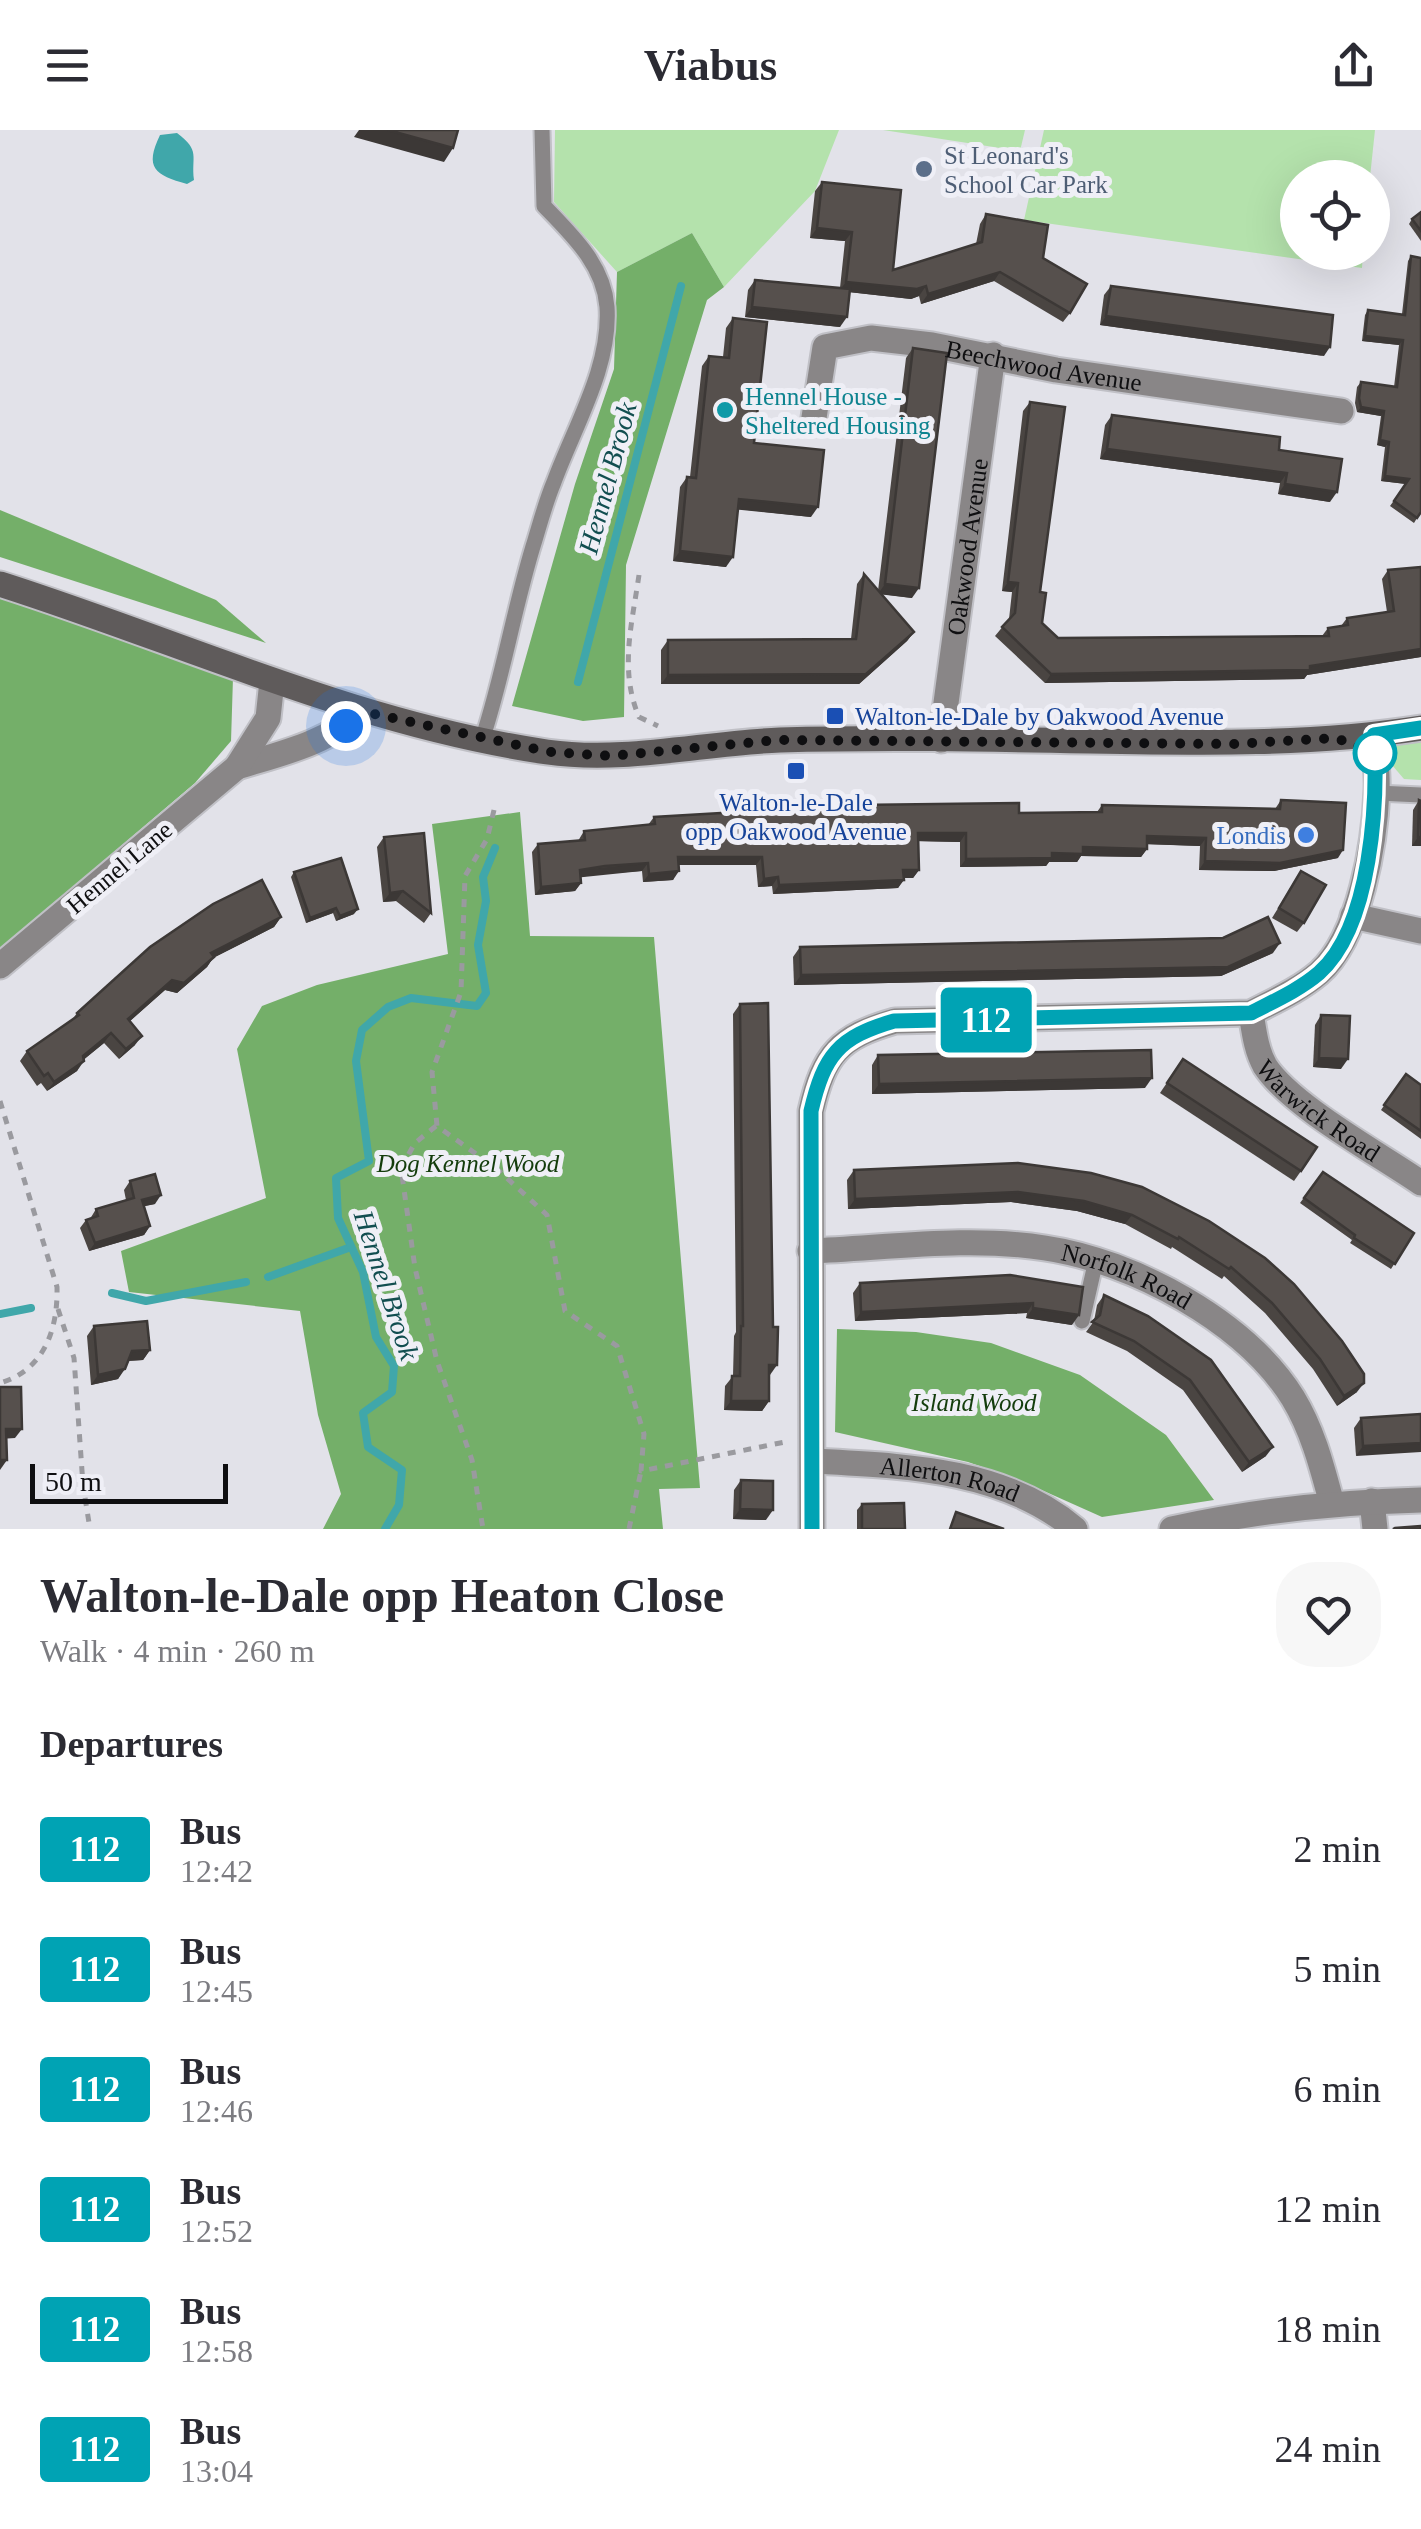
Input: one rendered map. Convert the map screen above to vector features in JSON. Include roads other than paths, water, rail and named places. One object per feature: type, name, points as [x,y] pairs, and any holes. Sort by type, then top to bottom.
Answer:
[{"type":"main road","points":[[0,584],[360,711],[550,752],[611,756],[778,740],[1233,744],[1421,728]]},
{"type":"street","name":"Beechwood Avenue","points":[[813,424],[825,346],[871,338],[1341,411]]},
{"type":"street","name":"Oakwood Avenue","points":[[942,740],[993,355]]},
{"type":"street","name":"Hennel Lane","points":[[0,966],[237,767],[268,718],[272,681]]},
{"type":"street","name":"Hennel Lane","points":[[237,767],[292,750],[346,726],[360,711]]},
{"type":"street","points":[[812,1529],[811,1111],[818,1078],[836,1050],[862,1030],[894,1021],[1251,1013],[1292,992],[1320,972],[1339,949],[1353,916],[1370,854],[1376,793],[1374,735]]},
{"type":"street","points":[[1353,916],[1421,931]]},
{"type":"street","name":"Warwick Road","points":[[1251,1013],[1261,1057],[1290,1094],[1421,1182]]},
{"type":"street","name":"Norfolk Road","points":[[810,1251],[984,1243],[1044,1248],[1096,1260],[1146,1280],[1215,1318],[1257,1355],[1291,1396],[1316,1443],[1332,1504]]},
{"type":"street","name":"Allerton Road","points":[[814,1461],[972,1478],[1009,1488],[1045,1506],[1074,1529]]},
{"type":"street","points":[[1172,1529],[1332,1504],[1421,1500]]},
{"type":"street","points":[[1372,1501],[1374,1529]]},
{"type":"lane","points":[[482,740],[533,546],[605,348],[607,306],[599,271],[544,206],[542,130]]},
{"type":"lane","points":[[1376,793],[1421,795]]},
{"type":"lane","points":[[1082,1320],[1096,1260]]},
{"type":"water","points":[[177,133],[193,154],[194,180],[187,184],[160,173],[153,163],[160,135]]},
{"type":"waterway","name":"Hennel Brook","points":[[578,682],[681,286]]},
{"type":"waterway","name":"Hennel Brook","points":[[385,1529],[399,1505],[402,1470],[368,1447],[363,1413],[392,1392],[394,1366],[376,1337],[363,1272],[338,1218],[336,1178],[369,1161],[356,1061],[362,1030],[388,1007],[411,998],[477,1006],[486,993],[478,945],[486,901],[483,877],[495,848]]},
{"type":"waterway","points":[[268,1277],[351,1247]]},
{"type":"waterway","points":[[112,1293],[146,1301],[246,1282]]},
{"type":"waterway","points":[[0,1314],[31,1308]]},
{"type":"place","name":"St Leonard's School Car Park","points":[[924,169]]},
{"type":"place","name":"Hennel House - Sheltered Housing","points":[[725,410]]},
{"type":"place","name":"Walton-le-Dale by Oakwood Avenue","points":[[835,716]]},
{"type":"place","name":"Walton-le-Dale opp Oakwood Avenue","points":[[796,771]]},
{"type":"place","name":"Londis","points":[[1306,835]]},
{"type":"park label","name":"Dog Kennel Wood","points":[[468,1163]]},
{"type":"park label","name":"Island Wood","points":[[974,1402]]}]
